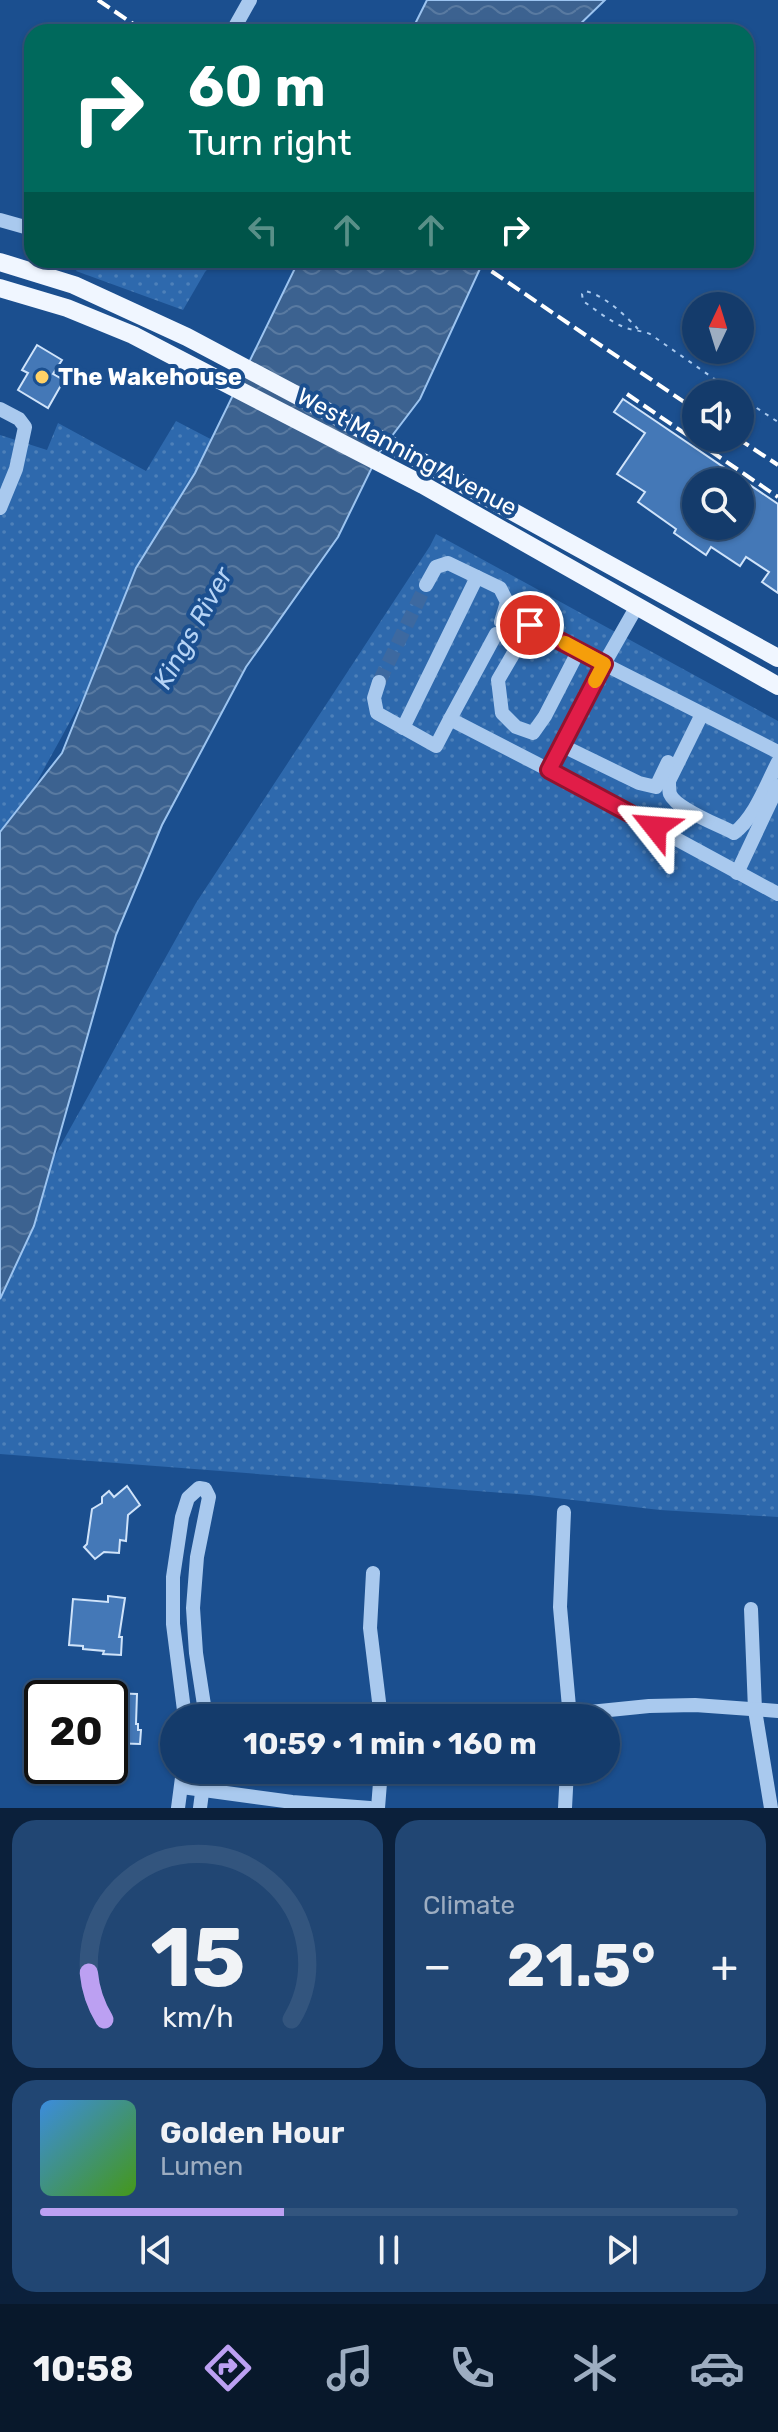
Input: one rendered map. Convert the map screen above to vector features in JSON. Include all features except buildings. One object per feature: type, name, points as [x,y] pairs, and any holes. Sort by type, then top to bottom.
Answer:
[{"type":"main road","name":"West Manning Avenue","points":[[0,262],[74,285],[187,337],[432,467],[778,658]]},
{"type":"main road","name":"West Manning Avenue","points":[[0,288],[101,321],[175,357],[423,485],[778,686]]},
{"type":"street","points":[[236,24],[250,0]]},
{"type":"street","points":[[0,220],[24,227]]},
{"type":"street","points":[[0,409],[19,419],[25,427],[16,469],[0,508]]},
{"type":"street","points":[[379,682],[374,698],[377,713],[436,746],[498,628],[507,602],[500,588],[448,563],[436,567],[426,585]]},
{"type":"street","points":[[403,728],[477,577]]},
{"type":"street","points":[[549,770],[637,606]]},
{"type":"street","points":[[579,650],[533,733],[516,727],[502,713],[498,680],[530,625],[579,650],[604,664],[778,752]]},
{"type":"street","points":[[561,745],[639,783],[656,787],[698,712]]},
{"type":"street","points":[[698,712],[669,781],[669,793],[685,808],[734,833],[742,827],[778,762]]},
{"type":"street","points":[[450,719],[778,894]]},
{"type":"street","points":[[737,873],[778,786]]},
{"type":"street","points":[[183,1704],[173,1624],[173,1577],[182,1517],[188,1498],[199,1488],[205,1489],[209,1497],[196,1569],[194,1629],[204,1704]]},
{"type":"street","points":[[564,1512],[560,1607],[569,1704]]},
{"type":"street","points":[[373,1573],[370,1628],[380,1704]]},
{"type":"street","points":[[751,1609],[755,1710],[771,1808]]},
{"type":"street","points":[[620,1711],[664,1706],[778,1711]]},
{"type":"street","points":[[178,1808],[182,1784]]},
{"type":"street","points":[[200,1808],[204,1784]]},
{"type":"street","points":[[378,1808],[380,1784]]},
{"type":"street","points":[[565,1808],[566,1784]]},
{"type":"street","points":[[182,1787],[292,1802],[370,1808]]},
{"type":"path","points":[[638,329],[626,316],[594,294],[585,291],[582,294],[583,301],[620,326],[650,334],[716,380]]},
{"type":"path","points":[[754,406],[778,422]]},
{"type":"shaded area","points":[[78,268],[209,268],[183,310],[76,271]]},
{"type":"shaded area","points":[[176,421],[222,445],[0,849],[0,435],[47,450],[58,423],[146,471]]},
{"type":"shaded area","points":[[436,534],[778,721],[778,1517],[660,1510],[530,1495],[0,1454],[0,1254],[196,903]]},
{"type":"water","points":[[427,0],[605,0],[580,24],[415,24]]},
{"type":"water","name":"Kings River","points":[[295,268],[480,268],[420,399],[379,453],[338,537],[246,667],[162,825],[116,935],[34,1226],[0,1299],[0,832],[62,753],[136,568],[195,473]]},
{"type":"tunnel","points":[[379,682],[426,585]]},
{"type":"railway","points":[[98,0],[133,24]]},
{"type":"railway","points":[[487,268],[682,400]]},
{"type":"railway","points":[[627,394],[778,497]]},
{"type":"railway","points":[[754,449],[778,465]]},
{"type":"slow traffic","points":[[565,643],[604,664],[595,681]]},
{"type":"place","name":"The Wakehouse","points":[[42,377]]},
{"type":"route","points":[[530,625],[604,664],[549,770],[655,827]]}]
